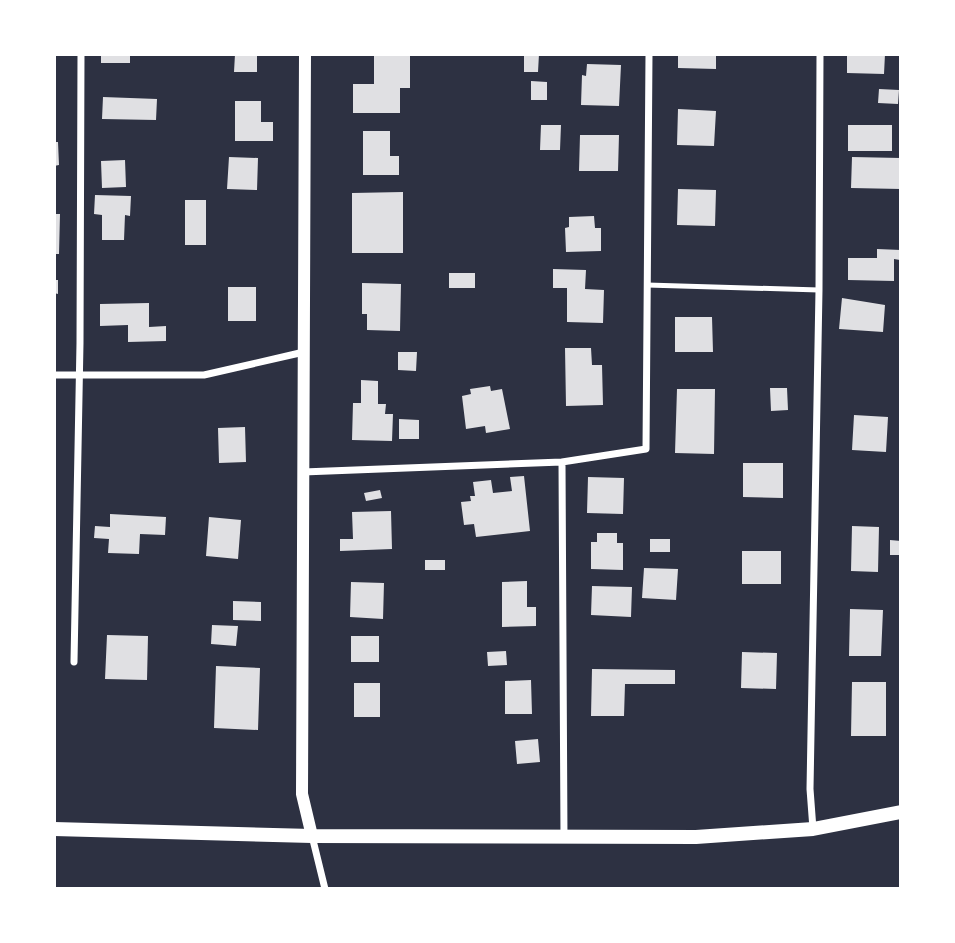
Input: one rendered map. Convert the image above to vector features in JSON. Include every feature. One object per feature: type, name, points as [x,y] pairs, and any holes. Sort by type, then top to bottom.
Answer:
[{"type":"main road","points":[[54,829],[312,836],[696,837],[813,829],[901,812]]},
{"type":"street","points":[[74,662],[81,54]]},
{"type":"street","points":[[305,54],[302,794],[325,889]]},
{"type":"street","points":[[303,472],[562,462],[646,449],[649,54]]},
{"type":"street","points":[[813,829],[810,789],[820,290],[820,54]]},
{"type":"street","points":[[54,375],[204,374],[304,352]]},
{"type":"street","points":[[562,462],[564,838]]},
{"type":"lane","points":[[647,285],[820,290]]},
{"type":"building","points":[[101,54],[130,54],[130,63],[101,63]]},
{"type":"building","points":[[235,54],[257,54],[257,72],[234,72]]},
{"type":"building","points":[[524,54],[539,54],[538,72],[524,72]]},
{"type":"building","points":[[678,54],[716,54],[716,69],[678,68]]},
{"type":"building","points":[[847,54],[885,54],[884,74],[847,73]]},
{"type":"building","points":[[374,56],[410,56],[410,88],[400,88],[400,113],[353,113],[353,84],[374,84]]},
{"type":"building","points":[[587,64],[621,65],[619,106],[581,105],[582,75],[586,76]]},
{"type":"building","points":[[531,81],[547,82],[547,100],[531,100]]},
{"type":"building","points":[[879,89],[899,90],[898,104],[878,103]]},
{"type":"building","points":[[103,97],[157,99],[156,120],[102,119]]},
{"type":"building","points":[[235,101],[261,101],[261,122],[273,122],[273,141],[235,141]]},
{"type":"building","points":[[678,109],[716,111],[714,146],[677,145]]},
{"type":"building","points":[[541,125],[561,125],[560,150],[540,150]]},
{"type":"building","points":[[848,125],[892,125],[892,151],[848,151]]},
{"type":"building","points":[[363,131],[390,131],[390,156],[399,156],[399,175],[363,175]]},
{"type":"building","points":[[580,135],[619,135],[618,171],[579,171]]},
{"type":"building","points":[[54,142],[58,142],[59,165],[54,166]]},
{"type":"building","points":[[229,157],[258,158],[257,190],[227,189]]},
{"type":"building","points":[[852,157],[901,158],[901,189],[851,188]]},
{"type":"building","points":[[125,160],[126,187],[102,188],[101,161]]},
{"type":"building","points":[[678,189],[716,190],[715,226],[677,225]]},
{"type":"building","points":[[403,192],[403,253],[352,253],[352,193]]},
{"type":"building","points":[[95,195],[131,196],[130,216],[125,215],[124,240],[102,240],[102,215],[94,214]]},
{"type":"building","points":[[185,200],[206,200],[206,245],[185,245]]},
{"type":"building","points":[[54,214],[60,214],[59,254],[54,254]]},
{"type":"building","points":[[594,216],[595,228],[601,228],[601,251],[566,252],[565,228],[569,227],[569,217]]},
{"type":"building","points":[[877,249],[901,250],[900,260],[894,259],[894,281],[848,280],[848,258],[877,258]]},
{"type":"building","points":[[553,269],[586,270],[585,289],[604,290],[603,323],[567,322],[567,288],[553,288]]},
{"type":"building","points":[[449,273],[475,273],[475,288],[449,288]]},
{"type":"building","points":[[54,280],[58,280],[58,294],[54,293]]},
{"type":"building","points":[[362,283],[401,284],[400,331],[367,330],[367,314],[362,314]]},
{"type":"building","points":[[228,287],[256,287],[256,321],[228,321]]},
{"type":"building","points":[[842,298],[885,305],[883,332],[839,329]]},
{"type":"building","points":[[149,303],[149,327],[166,326],[166,341],[128,342],[128,325],[100,326],[100,304]]},
{"type":"building","points":[[675,317],[712,317],[713,352],[675,352]]},
{"type":"building","points":[[565,348],[591,348],[592,365],[602,365],[603,405],[566,406]]},
{"type":"building","points":[[398,352],[417,352],[416,371],[398,370]]},
{"type":"building","points":[[361,380],[378,381],[378,404],[386,404],[385,414],[393,414],[392,441],[352,440],[353,403],[361,403]]},
{"type":"building","points":[[490,386],[491,391],[502,389],[510,429],[486,433],[485,426],[466,429],[462,396],[471,394],[470,389]]},
{"type":"building","points":[[770,388],[787,388],[788,410],[771,411]]},
{"type":"building","points":[[677,389],[715,389],[714,454],[675,453]]},
{"type":"building","points":[[854,415],[888,417],[886,452],[852,450]]},
{"type":"building","points":[[399,419],[419,420],[419,439],[399,439]]},
{"type":"building","points":[[245,427],[246,462],[219,463],[218,428]]},
{"type":"building","points":[[743,463],[783,463],[783,498],[743,497]]},
{"type":"building","points":[[524,476],[530,531],[476,537],[474,524],[464,525],[461,502],[471,501],[470,496],[475,496],[473,482],[491,480],[493,493],[512,491],[510,477]]},
{"type":"building","points":[[588,477],[624,478],[623,514],[587,513]]},
{"type":"building","points":[[380,490],[382,498],[366,501],[364,493]]},
{"type":"building","points":[[391,511],[392,549],[340,551],[340,539],[353,539],[352,512]]},
{"type":"building","points":[[110,514],[166,517],[165,535],[140,534],[139,554],[108,553],[109,539],[94,538],[95,526],[110,527]]},
{"type":"building","points":[[209,517],[241,520],[238,559],[206,556]]},
{"type":"building","points":[[852,526],[879,527],[878,572],[851,571]]},
{"type":"building","points":[[597,533],[617,533],[617,543],[623,543],[623,570],[591,569],[591,542],[597,542]]},
{"type":"building","points":[[650,539],[670,539],[670,552],[650,552]]},
{"type":"building","points":[[890,540],[901,541],[901,555],[890,555]]},
{"type":"building","points":[[742,551],[781,551],[781,584],[742,584]]},
{"type":"building","points":[[425,560],[445,560],[445,570],[425,570]]},
{"type":"building","points":[[644,568],[678,569],[676,600],[642,598]]},
{"type":"building","points":[[527,581],[527,607],[536,607],[536,626],[502,627],[502,582]]},
{"type":"building","points":[[351,582],[384,583],[383,619],[350,617]]},
{"type":"building","points":[[592,586],[632,587],[631,617],[591,615]]},
{"type":"building","points":[[233,601],[261,602],[261,621],[233,620]]},
{"type":"building","points":[[850,609],[883,610],[881,656],[849,656]]},
{"type":"building","points":[[212,625],[238,626],[236,646],[211,644]]},
{"type":"building","points":[[107,635],[148,636],[147,680],[105,679]]},
{"type":"building","points":[[351,636],[379,636],[379,662],[351,662]]},
{"type":"building","points":[[506,651],[507,665],[488,666],[487,652]]},
{"type":"building","points":[[742,652],[777,653],[776,689],[741,688]]},
{"type":"building","points":[[216,666],[260,668],[258,730],[214,728]]},
{"type":"building","points":[[592,669],[675,670],[675,684],[625,684],[624,716],[591,716]]},
{"type":"building","points":[[531,680],[532,714],[505,714],[505,681]]},
{"type":"building","points":[[852,682],[886,682],[886,736],[851,736]]},
{"type":"building","points":[[354,683],[380,683],[380,717],[354,717]]},
{"type":"building","points":[[538,739],[540,762],[517,764],[515,741]]}]
